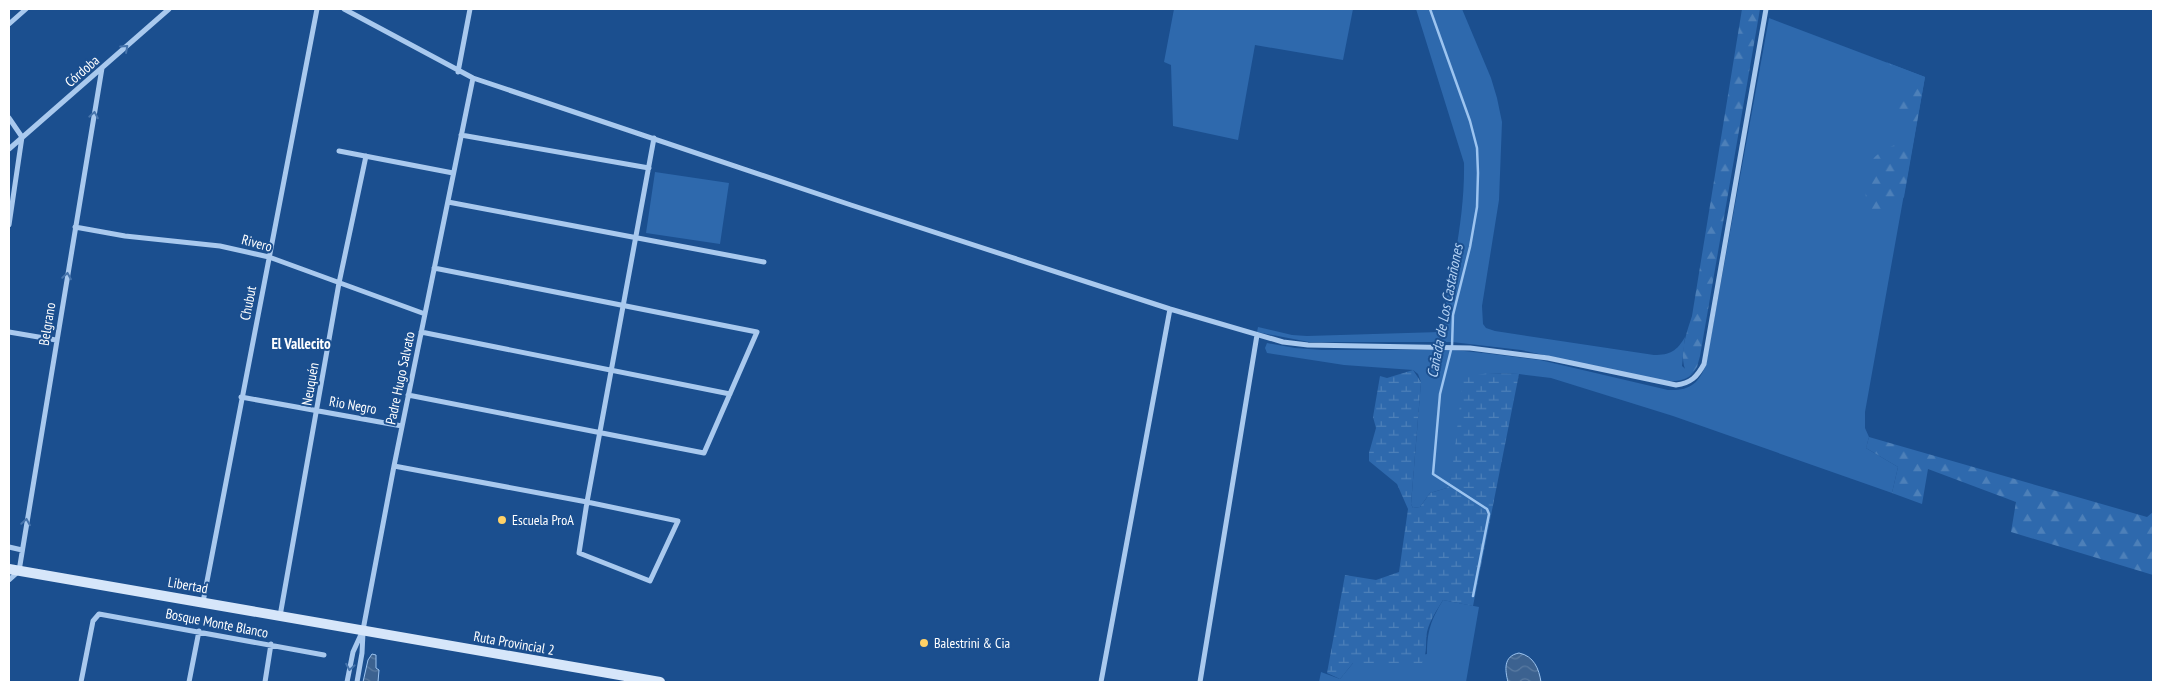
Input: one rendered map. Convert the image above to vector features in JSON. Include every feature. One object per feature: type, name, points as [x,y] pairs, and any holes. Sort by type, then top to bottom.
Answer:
[{"type":"main road","name":"Libertad","points":[[14,570],[363,630]]},
{"type":"main road","name":"Ruta Provincial 2","points":[[363,630],[660,682]]},
{"type":"street","points":[[9,24],[26,9]]},
{"type":"street","name":"Córdoba","points":[[9,149],[169,9]]},
{"type":"street","name":"Chubut","points":[[203,602],[316,9]]},
{"type":"street","points":[[344,9],[458,72],[473,78],[860,208],[1170,309],[1257,335],[1283,342],[1308,345],[1470,348],[1548,358],[1663,384],[1676,385],[1688,383],[1696,378],[1705,356],[1766,9]]},
{"type":"street","points":[[458,72],[470,9]]},
{"type":"street","name":"Belgrano","points":[[14,570],[22,550],[102,68]]},
{"type":"street","name":"Padre Hugo Salvato","points":[[347,682],[353,652],[363,630],[408,395],[473,78]]},
{"type":"street","points":[[9,118],[22,137],[9,225]]},
{"type":"street","points":[[461,135],[649,168]]},
{"type":"street","points":[[394,466],[587,502],[678,521],[650,581],[579,553],[587,502],[654,138]]},
{"type":"street","points":[[339,151],[453,173]]},
{"type":"street","name":"Neuquén","points":[[280,616],[340,283],[366,156]]},
{"type":"street","points":[[448,202],[764,262]]},
{"type":"street","name":"Rivero","points":[[75,227],[125,236],[220,246],[269,257],[425,314]]},
{"type":"street","points":[[408,395],[704,453],[757,332],[434,268]]},
{"type":"street","points":[[1101,682],[1170,309]]},
{"type":"street","points":[[9,332],[56,340]]},
{"type":"street","points":[[421,332],[612,372],[730,394]]},
{"type":"street","points":[[1200,682],[1257,335]]},
{"type":"street","name":"Rio Negro","points":[[241,397],[402,426]]},
{"type":"street","points":[[9,547],[22,550]]},
{"type":"street","points":[[9,580],[14,570]]},
{"type":"street","name":"Bosque Monte Blanco","points":[[81,682],[94,616],[99,614],[324,655]]},
{"type":"street","points":[[357,682],[362,654],[363,630]]},
{"type":"street","points":[[189,682],[198,631]]},
{"type":"street","points":[[265,682],[271,644]]},
{"type":"green space","points":[[1174,9],[1353,9],[1343,60],[1255,45],[1238,140],[1173,126],[1171,65],[1164,62]]},
{"type":"green space","points":[[1416,9],[1462,9],[1491,78],[1497,98],[1502,122],[1499,200],[1482,306],[1483,324],[1486,328],[1495,331],[1654,355],[1672,351],[1679,346],[1685,337],[1682,366],[1691,374],[1697,367],[1690,376],[1676,381],[1659,380],[1521,350],[1452,342],[1309,342],[1257,332],[1258,327],[1292,335],[1307,336],[1440,332],[1460,227],[1464,163]]},
{"type":"green space","points":[[1742,9],[1760,9],[1700,356],[1697,367],[1691,374],[1687,374],[1683,360],[1684,345],[1692,316]]},
{"type":"green space","points":[[1769,18],[1925,77],[1865,412],[1865,428],[1869,437],[1866,448],[1898,467],[1892,493],[1673,416],[1551,378],[1488,373],[1447,488],[1430,493],[1420,507],[1413,508],[1411,504],[1421,382],[1418,374],[1413,370],[1344,365],[1267,353],[1265,348],[1267,343],[1322,350],[1455,350],[1540,360],[1668,390],[1682,389],[1692,385],[1700,377],[1706,364]]},
{"type":"green space","points":[[1886,62],[1925,77],[1904,197],[1889,214],[1879,218],[1869,216],[1867,211],[1866,188],[1870,166],[1875,157],[1884,150],[1900,143],[1910,142],[1911,128],[1899,123],[1896,110],[1905,98],[1911,79]]},
{"type":"green space","points":[[655,172],[729,183],[720,244],[646,233]]},
{"type":"green space","points":[[1413,370],[1421,382],[1411,504],[1413,508],[1420,507],[1430,493],[1447,488],[1452,472],[1463,378],[1488,373],[1519,374],[1473,606],[1443,600],[1428,628],[1425,655],[1422,663],[1353,663],[1340,679],[1327,673],[1345,575],[1376,580],[1399,572],[1408,509],[1397,484],[1369,461],[1369,453],[1376,428],[1373,417],[1380,376],[1387,378]]},
{"type":"green space","points":[[1869,437],[2147,517],[2153,512],[2153,575],[2011,532],[2016,502],[1928,469],[1922,504],[1892,493],[1898,467],[1866,448]]},
{"type":"green space","points":[[1443,600],[1479,607],[1466,682],[1319,682],[1321,672],[1340,679],[1353,663],[1383,662],[1427,654],[1430,626]]},
{"type":"water","points":[[1519,653],[1532,660],[1539,672],[1541,682],[1508,682],[1506,664],[1510,657]]},
{"type":"water","points":[[372,654],[376,655],[376,668],[379,670],[378,682],[363,682],[368,660]]},
{"type":"waterway","name":"Cañada de Los Castañones","points":[[1430,9],[1470,121],[1477,148],[1477,207],[1470,247],[1453,315],[1452,346],[1440,394],[1433,474],[1487,509],[1489,514],[1473,596]]},
{"type":"place","name":"Escuela ProA","points":[[502,520]]},
{"type":"place","name":"Balestrini & Cia","points":[[924,643]]},
{"type":"district","name":"El Vallecito","points":[[301,344]]}]
